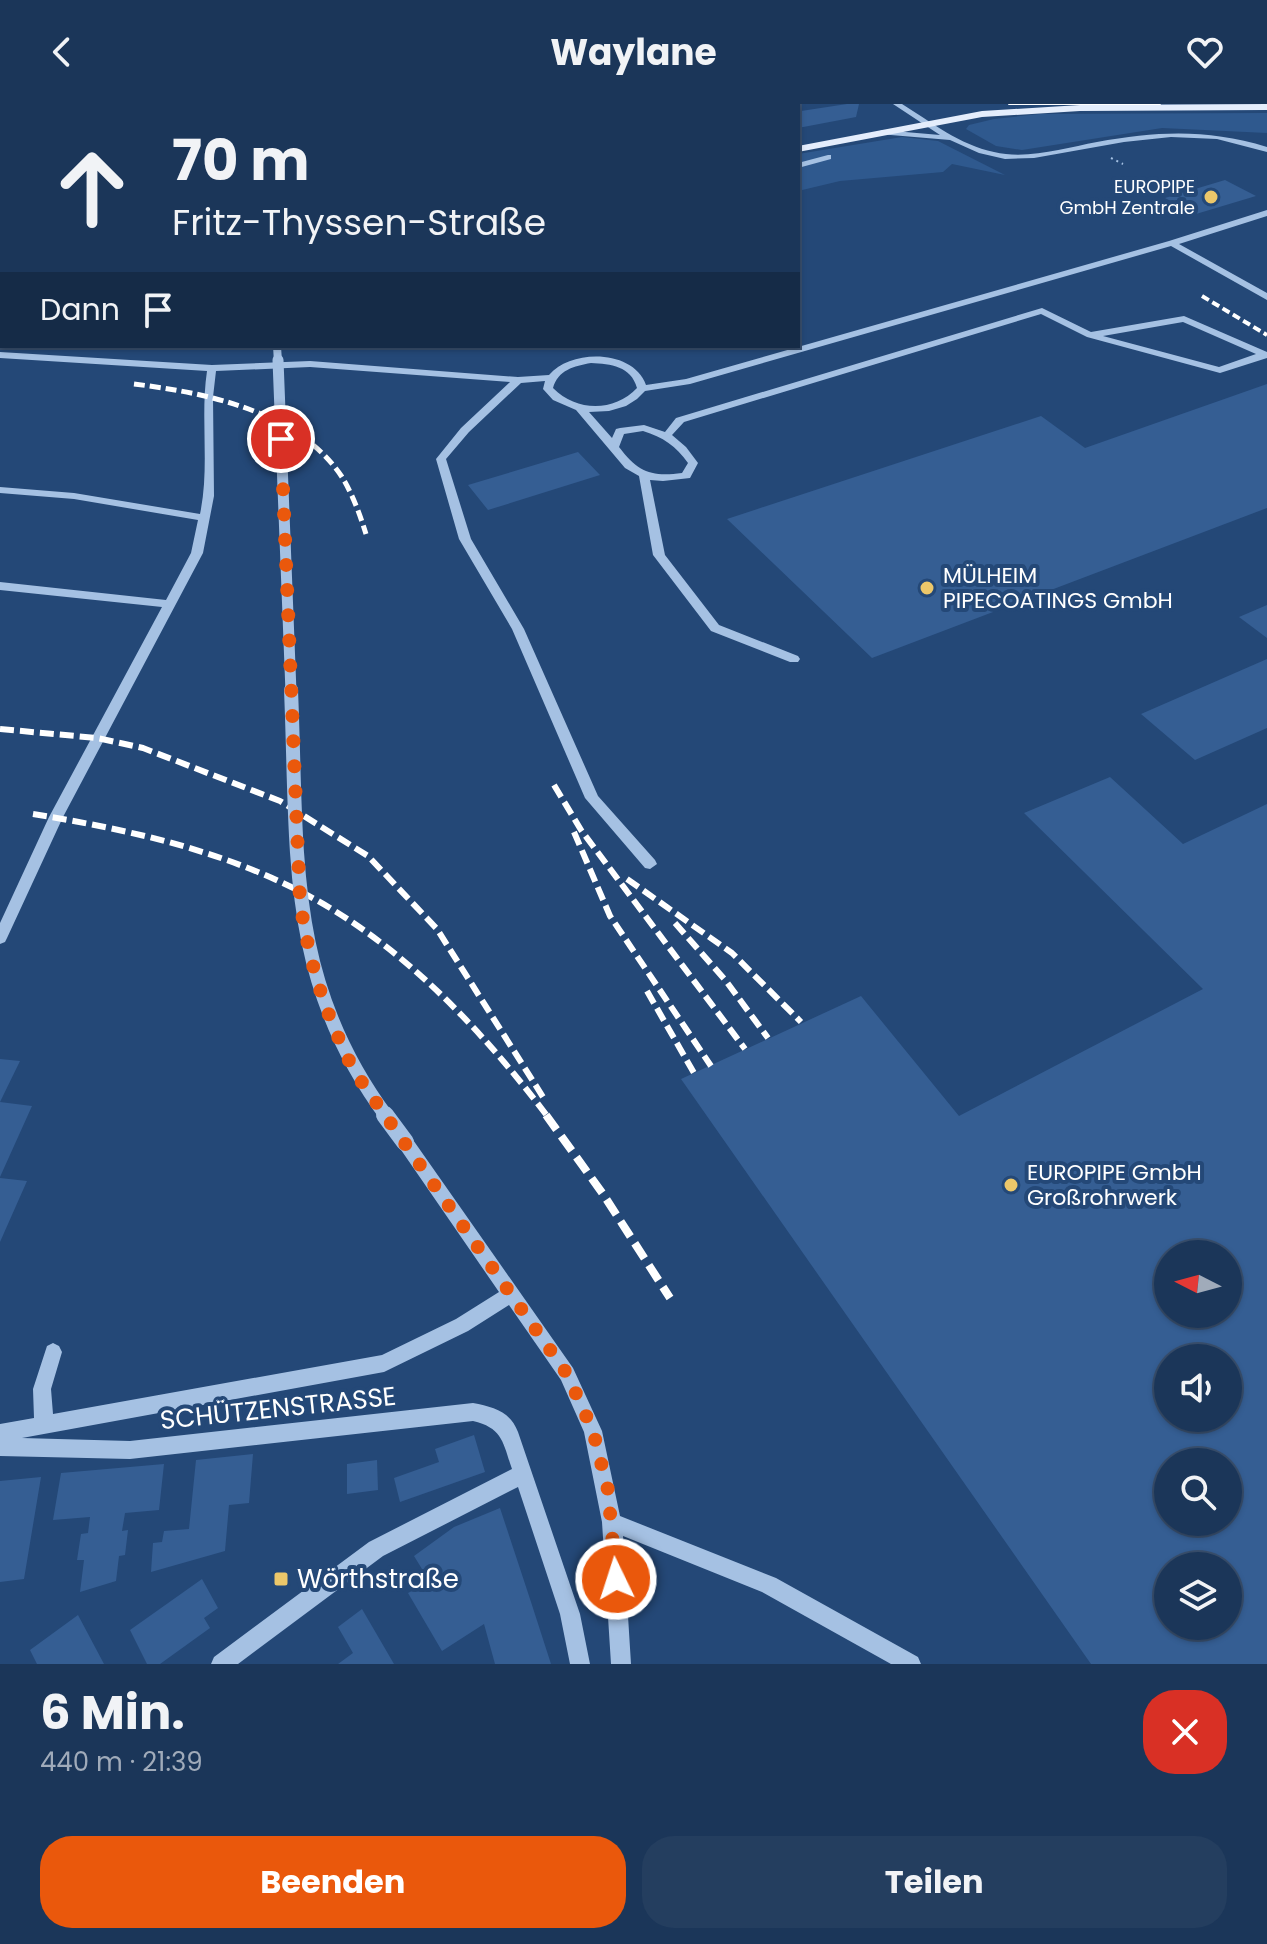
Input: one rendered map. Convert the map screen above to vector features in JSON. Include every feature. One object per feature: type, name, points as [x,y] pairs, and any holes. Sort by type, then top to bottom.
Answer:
[{"type":"main road","points":[[800,140],[973,104]]},
{"type":"main road","points":[[800,149],[982,114],[1080,108],[1267,107]]},
{"type":"street","points":[[897,104],[975,148],[1007,157],[1170,133],[1228,138],[1267,150]]},
{"type":"street","points":[[882,132],[956,138]]},
{"type":"street","points":[[800,165],[828,157]]},
{"type":"street","points":[[642,388],[640,376],[632,369],[608,361],[591,360],[558,369],[549,378],[548,389],[554,397],[580,408],[605,409],[636,396],[642,388],[687,382],[1267,213]]},
{"type":"street","points":[[1172,243],[1267,297]]},
{"type":"street","points":[[668,434],[680,420],[1042,311],[1090,335],[1220,370],[1266,354]]},
{"type":"street","points":[[1090,335],[1184,319],[1266,354]]},
{"type":"street","points":[[277,348],[300,902],[307,947],[329,1021],[354,1071],[567,1374],[593,1431],[612,1522],[621,1664]]},
{"type":"street","points":[[587,348],[591,360]]},
{"type":"street","points":[[0,355],[212,368],[310,364],[518,380],[549,378]]},
{"type":"street","points":[[0,938],[56,817],[197,553],[209,496],[208,397],[212,368]]},
{"type":"street","points":[[518,380],[465,430],[441,459],[465,539],[518,629],[592,798],[650,864]]},
{"type":"street","points":[[580,408],[626,465],[644,477],[665,479],[686,476],[693,463],[682,446],[668,434],[644,428],[620,431],[614,447]]},
{"type":"street","points":[[644,477],[659,555],[715,628],[794,659]]},
{"type":"street","points":[[0,490],[74,496],[205,518]]},
{"type":"street","points":[[0,586],[170,604]]},
{"type":"street","name":"SCHÜTZENSTRASSE","points":[[0,1433],[384,1363],[462,1325],[511,1294]]},
{"type":"street","points":[[44,1426],[42,1389],[53,1352]]},
{"type":"street","name":"SCHÜTZENSTRASSE","points":[[0,1447],[130,1450],[473,1412],[495,1417],[509,1432],[570,1614],[580,1664]]},
{"type":"street","points":[[221,1664],[376,1549],[523,1474]]},
{"type":"street","points":[[612,1522],[769,1585],[906,1658],[911,1664]]},
{"type":"shaded area","points":[[1267,113],[1267,133],[1162,128],[1022,150],[996,146],[966,129],[969,125],[994,119],[1040,114]]},
{"type":"shaded area","points":[[902,137],[938,141],[1005,175],[952,164],[943,172],[840,181],[800,191],[800,154]]},
{"type":"building","points":[[859,104],[856,117],[800,128],[801,111]]},
{"type":"building","name":"EUROPIPE GmbH Zentrale","points":[[1225,180],[1256,196],[1196,214],[1165,198]]},
{"type":"building","name":"MÜLHEIM PIPECOATINGS GmbH","points":[[1267,384],[1267,508],[872,658],[727,519],[1041,416],[1085,448]]},
{"type":"building","points":[[578,452],[600,475],[488,510],[468,485]]},
{"type":"building","points":[[1267,605],[1267,638],[1239,617]]},
{"type":"building","points":[[1267,659],[1267,728],[1195,760],[1141,714]]},
{"type":"building","name":"EUROPIPE GmbH Großrohrwerk","points":[[1110,777],[1183,844],[1267,804],[1267,1664],[1091,1664],[681,1079],[861,996],[959,1116],[1203,989],[1024,813]]},
{"type":"building","points":[[0,1059],[20,1061],[0,1102]]},
{"type":"building","points":[[0,1102],[32,1106],[0,1177]]},
{"type":"building","points":[[0,1178],[27,1181],[0,1242]]},
{"type":"building","points":[[474,1435],[485,1472],[400,1502],[394,1478],[439,1462],[435,1449]]},
{"type":"building","points":[[253,1454],[249,1503],[229,1505],[225,1551],[151,1572],[153,1543],[162,1542],[164,1531],[189,1529],[196,1460]]},
{"type":"building","points":[[377,1460],[378,1490],[347,1494],[347,1464]]},
{"type":"building","points":[[164,1464],[159,1510],[125,1513],[122,1531],[128,1530],[125,1555],[119,1556],[116,1581],[80,1592],[84,1560],[77,1560],[81,1534],[88,1533],[90,1517],[53,1520],[61,1473]]},
{"type":"building","points":[[41,1477],[24,1579],[0,1582],[0,1481]]},
{"type":"building","points":[[500,1508],[551,1664],[495,1664],[484,1624],[442,1651],[408,1593],[430,1582],[414,1556],[454,1527]]},
{"type":"building","points":[[202,1579],[218,1608],[204,1618],[210,1628],[160,1664],[147,1664],[130,1630]]},
{"type":"building","points":[[362,1609],[394,1664],[338,1664],[353,1653],[338,1627]]},
{"type":"building","points":[[78,1615],[104,1664],[37,1664],[30,1650]]},
{"type":"tram line","points":[[1009,104],[1160,104]]},
{"type":"railway","points":[[1202,296],[1267,335]]},
{"type":"railway","points":[[134,384],[191,393],[249,409],[301,436],[323,454],[342,477],[366,534]]},
{"type":"railway","points":[[0,729],[97,738],[143,748],[280,801],[368,856],[437,929],[543,1097]]},
{"type":"railway","points":[[554,785],[581,830],[745,1049]]},
{"type":"railway","points":[[33,814],[107,827],[180,845],[251,869],[318,901],[384,945],[444,997],[548,1117]]},
{"type":"railway","points":[[574,832],[610,916],[711,1066]]},
{"type":"railway","points":[[627,879],[732,953],[801,1022]]},
{"type":"railway","points":[[675,923],[726,981],[768,1038]]},
{"type":"railway","points":[[647,991],[694,1073]]},
{"type":"railway","points":[[546,1115],[603,1194],[670,1298]]},
{"type":"place","name":"EUROPIPE GmbH Zentrale","points":[[1211,197]]},
{"type":"place","name":"MÜLHEIM PIPECOATINGS GmbH","points":[[927,588]]},
{"type":"place","name":"EUROPIPE GmbH Großrohrwerk","points":[[1011,1185]]},
{"type":"place","name":"Wörthstraße","points":[[281,1579]]},
{"type":"route","points":[[281,439],[300,902],[309,962],[329,1021],[354,1071],[567,1374],[593,1431],[608,1490],[616,1579]]}]
